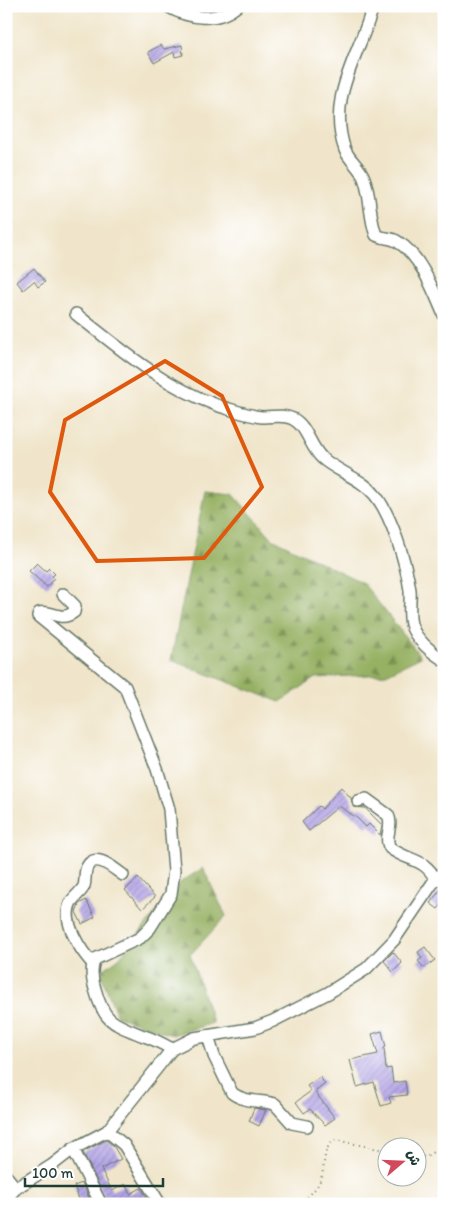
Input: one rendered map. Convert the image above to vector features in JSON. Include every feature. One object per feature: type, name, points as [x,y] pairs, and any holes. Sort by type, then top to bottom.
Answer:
[{"type":"street","points":[[167,6],[179,13],[192,16],[214,17],[231,11],[237,6]]},
{"type":"street","points":[[373,6],[350,64],[342,91],[339,110],[342,138],[351,160],[364,176],[376,235],[398,242],[414,259],[428,278],[444,315]]},
{"type":"street","points":[[76,314],[134,360],[201,399],[236,411],[262,417],[286,416],[297,422],[311,446],[321,458],[364,485],[375,495],[394,532],[404,563],[410,590],[411,625],[422,641],[444,660]]},
{"type":"street","points":[[63,594],[75,606],[74,612],[62,617],[43,612],[39,613],[38,616],[125,686],[166,795],[173,850],[174,883],[171,894],[150,928],[140,938],[95,959],[92,973],[97,997],[101,1010],[108,1020],[121,1028],[172,1049]]},
{"type":"street","points":[[6,1199],[16,1188],[52,1166],[73,1149],[107,1131],[172,1049],[194,1038],[255,1028],[273,1022],[328,993],[366,969],[394,940],[440,876],[424,863],[390,848],[387,839],[390,818],[388,815],[366,799],[358,800]]},
{"type":"street","points":[[93,964],[83,952],[73,934],[69,920],[70,904],[83,889],[87,867],[94,861],[99,860],[123,875]]},
{"type":"street","points":[[208,1036],[214,1056],[232,1093],[237,1097],[276,1104],[292,1123],[308,1126]]},
{"type":"street","points":[[107,1131],[124,1145],[160,1204]]},
{"type":"street","points":[[73,1149],[101,1204]]},
{"type":"street","points":[[6,1176],[16,1188]]},
{"type":"path","points":[[300,1204],[320,1182],[327,1148],[331,1142],[336,1140],[378,1150]]},
{"type":"path","points":[[428,1155],[434,1152]]},
{"type":"highlighted area","points":[[165,361],[222,396],[262,487],[204,558],[97,561],[50,492],[65,420]]},
{"type":"green space","points":[[205,491],[233,494],[273,539],[363,583],[421,657],[386,674],[315,678],[280,702],[171,660]]},
{"type":"green space","points":[[203,868],[226,916],[190,955],[213,1023],[172,1035],[117,1016],[100,972],[119,958],[181,882]]},
{"type":"building","points":[[161,45],[164,49],[182,45],[183,55],[175,57],[174,52],[154,63],[148,52]]},
{"type":"building","points":[[34,268],[45,282],[38,287],[34,281],[23,290],[17,282]]},
{"type":"building","points":[[37,563],[46,571],[49,568],[55,574],[52,576],[54,578],[47,587],[29,571]]},
{"type":"building","points":[[341,787],[351,798],[353,807],[365,808],[382,825],[380,835],[369,824],[366,827],[357,818],[339,806],[309,831],[302,822],[319,806],[322,809]]},
{"type":"building","points":[[138,878],[155,897],[142,909],[125,890]]},
{"type":"building","points":[[444,885],[444,902],[438,909],[430,903]]},
{"type":"building","points":[[86,900],[95,917],[82,924],[76,912],[79,904]]},
{"type":"building","points":[[425,947],[435,960],[424,968],[418,961],[422,958],[418,952]]},
{"type":"building","points":[[393,952],[402,963],[393,972],[384,961]]},
{"type":"building","points":[[382,1031],[386,1047],[384,1048],[386,1069],[391,1068],[393,1083],[405,1081],[407,1095],[389,1097],[391,1103],[381,1106],[374,1082],[357,1087],[350,1060],[378,1054],[372,1034]]},
{"type":"building","points":[[320,1077],[325,1084],[315,1092],[335,1118],[325,1125],[310,1109],[304,1113],[296,1102],[311,1091],[307,1086]]},
{"type":"building","points":[[254,1108],[266,1110],[259,1126],[249,1121]]},
{"type":"building","points":[[106,1140],[114,1147],[121,1159],[101,1169],[112,1191],[125,1184],[130,1194],[141,1188],[151,1204],[108,1204],[83,1152]]},
{"type":"building","points":[[82,1183],[92,1204],[81,1204],[74,1186]]}]
